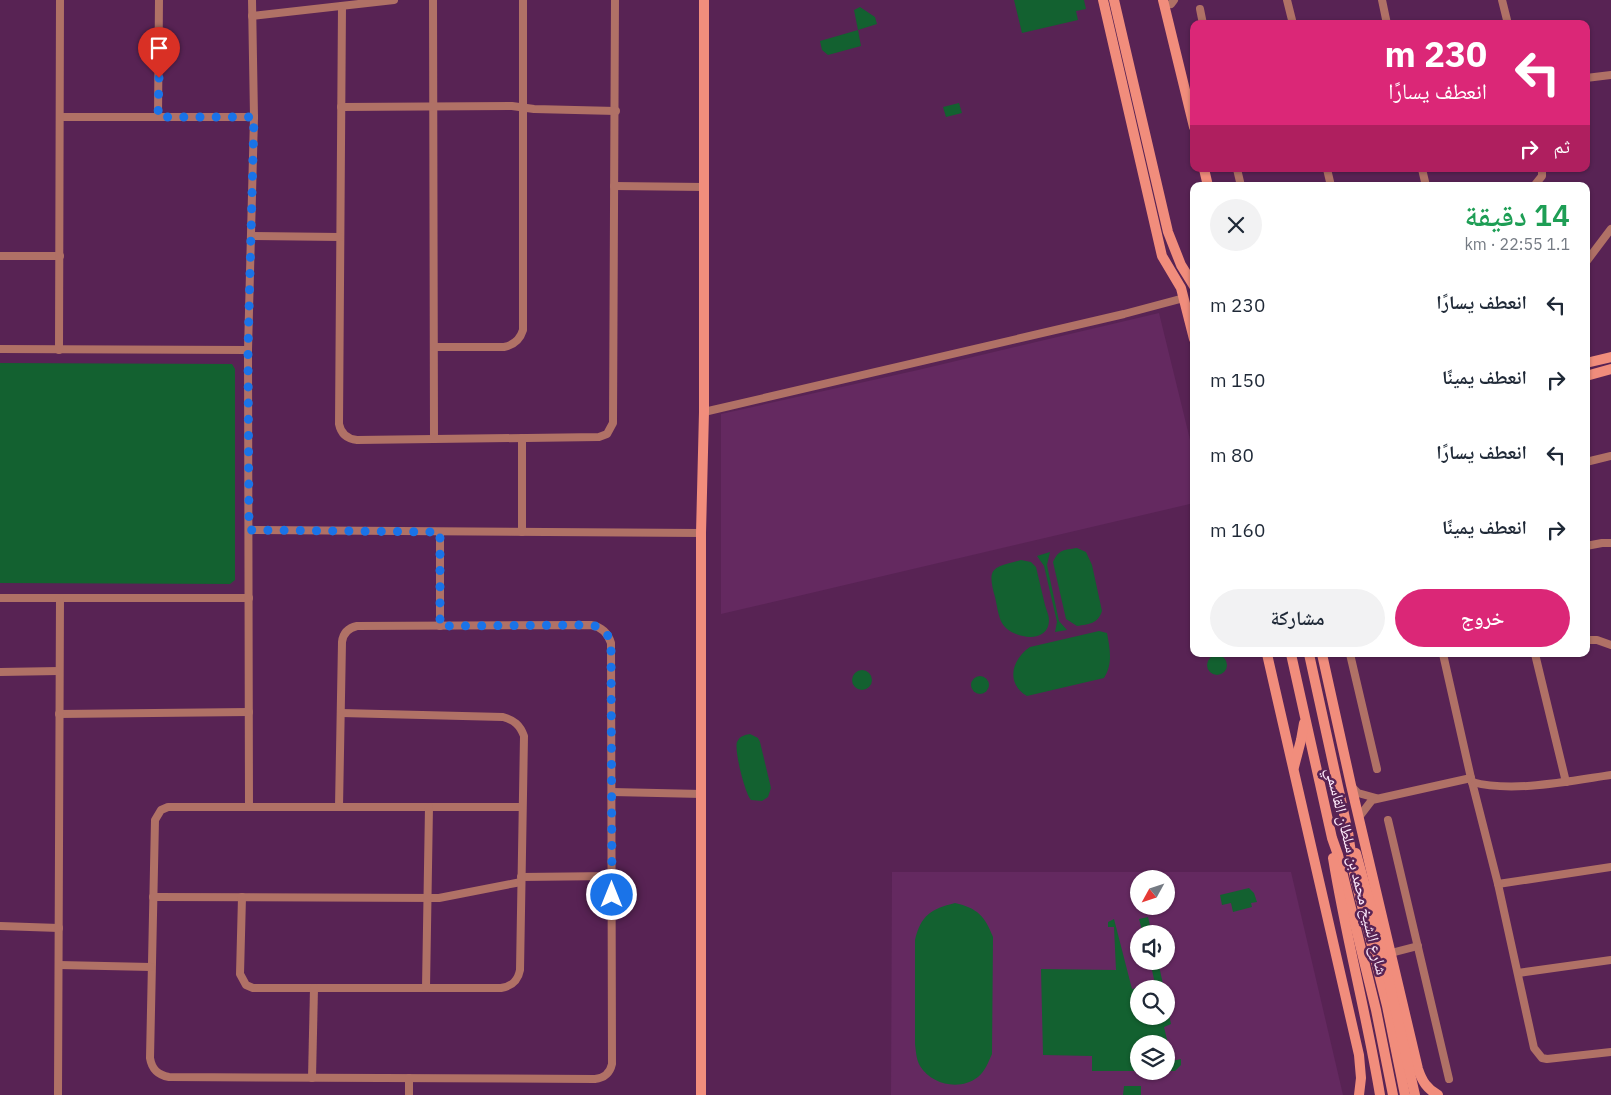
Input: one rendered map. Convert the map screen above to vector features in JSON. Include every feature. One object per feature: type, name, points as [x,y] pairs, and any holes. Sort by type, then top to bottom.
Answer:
[{"type":"street","points":[[59,350],[60,0]]},
{"type":"street","points":[[158,117],[159,0]]},
{"type":"street","points":[[249,807],[248,350],[254,117],[252,0]]},
{"type":"street","points":[[252,16],[394,0]]},
{"type":"street","points":[[433,0],[434,439]]},
{"type":"street","points":[[434,346],[504,347],[514,344],[522,335],[523,0]]},
{"type":"street","points":[[342,6],[340,429],[347,437],[357,440],[598,437],[607,434],[614,423],[615,0]]},
{"type":"street","points":[[701,1095],[701,533],[704,412],[704,0]]},
{"type":"street","points":[[1103,0],[1162,256],[1181,288],[1190,323]]},
{"type":"street","points":[[1114,0],[1168,232],[1181,265],[1190,280]]},
{"type":"street","points":[[1287,0],[1292,20]]},
{"type":"street","points":[[1382,0],[1386,20]]},
{"type":"street","points":[[1502,0],[1507,20]]},
{"type":"street","points":[[1170,1],[1190,107]]},
{"type":"street","points":[[1200,9],[1202,20]]},
{"type":"street","points":[[1181,61],[1190,88]]},
{"type":"street","points":[[1590,78],[1611,75]]},
{"type":"street","points":[[341,107],[512,106],[616,111]]},
{"type":"street","points":[[61,117],[254,117]]},
{"type":"street","points":[[614,186],[704,187]]},
{"type":"street","points":[[1590,257],[1611,229]]},
{"type":"street","points":[[251,236],[340,237]]},
{"type":"street","points":[[0,256],[60,256]]},
{"type":"street","points":[[704,412],[1124,314],[1184,298]]},
{"type":"street","points":[[0,349],[248,350]]},
{"type":"street","points":[[1590,363],[1611,363]]},
{"type":"street","points":[[1590,374],[1611,363]]},
{"type":"street","points":[[522,438],[522,532]]},
{"type":"street","points":[[1590,461],[1611,456]]},
{"type":"street","points":[[249,530],[701,533]]},
{"type":"street","points":[[440,532],[440,626]]},
{"type":"street","points":[[1590,545],[1611,543]]},
{"type":"street","points":[[0,598],[249,598]]},
{"type":"street","points":[[58,1095],[60,598]]},
{"type":"street","points":[[339,807],[342,638],[348,630],[357,626],[591,625],[602,629],[611,643],[612,1064],[608,1073],[595,1079],[169,1077],[158,1074],[150,1058],[151,967],[155,820],[161,810],[168,807],[249,807],[339,807],[522,807]]},
{"type":"street","points":[[1590,640],[1611,645]]},
{"type":"street","points":[[1268,657],[1354,1033],[1360,1066],[1359,1095]]},
{"type":"street","name":"شارع الشيخ محمد بن سلطان القاسمي","points":[[1292,657],[1332,838],[1338,855],[1376,1010],[1393,1095]]},
{"type":"street","name":"شارع الشيخ محمد بن سلطان القاسمي","points":[[1310,657],[1348,832],[1354,874],[1389,1014],[1405,1095]]},
{"type":"street","points":[[1323,657],[1351,785],[1421,1077],[1429,1090],[1438,1095]]},
{"type":"street","points":[[1351,657],[1377,769]]},
{"type":"street","points":[[1444,657],[1498,884],[1532,1042],[1537,1054],[1542,1058],[1552,1059],[1611,1052]]},
{"type":"street","points":[[1536,657],[1566,782]]},
{"type":"street","points":[[0,672],[59,671]]},
{"type":"street","points":[[59,714],[249,712]]},
{"type":"street","points":[[1294,768],[1302,734],[1304,712]]},
{"type":"street","points":[[242,897],[240,974],[243,982],[253,988],[501,988],[512,984],[516,980],[520,970],[524,736],[519,725],[503,717],[341,713]]},
{"type":"street","points":[[1359,817],[1367,804],[1378,798],[1472,780],[1488,786],[1504,787],[1566,782],[1611,775]]},
{"type":"street","points":[[1351,785],[1358,793],[1378,798]]},
{"type":"street","points":[[612,792],[702,794]]},
{"type":"street","points":[[426,988],[429,807]]},
{"type":"street","points":[[1388,820],[1449,1078]]},
{"type":"street","points":[[1348,832],[1356,850],[1417,1095]]},
{"type":"street","points":[[1332,838],[1332,852],[1341,907],[1371,1046],[1379,1093]]},
{"type":"street","points":[[1498,884],[1611,868]]},
{"type":"street","points":[[153,897],[450,897],[521,879],[612,876]]},
{"type":"street","points":[[0,926],[59,928]]},
{"type":"street","points":[[1391,954],[1418,946]]},
{"type":"street","points":[[1387,970],[1391,954]]},
{"type":"street","points":[[1518,973],[1611,960]]},
{"type":"street","points":[[59,965],[151,967]]},
{"type":"street","points":[[312,1078],[314,988]]},
{"type":"street","points":[[1354,1033],[1371,1046]]},
{"type":"street","points":[[409,1078],[409,1095]]},
{"type":"shaded area","points":[[1159,313],[1190,440],[1190,504],[721,614],[721,414]]},
{"type":"shaded area","points":[[892,872],[1130,872],[1130,915],[1175,915],[1175,872],[1291,872],[1343,1095],[891,1095]]},
{"type":"green space","points":[[1014,0],[1084,0],[1086,9],[1076,11],[1078,20],[1022,33]]},
{"type":"green space","points":[[860,7],[875,17],[877,24],[858,30],[854,10]]},
{"type":"green space","points":[[858,30],[861,46],[828,55],[822,50],[820,41]]},
{"type":"green space","points":[[959,103],[962,113],[946,117],[943,107]]},
{"type":"green space","points":[[0,363],[232,364],[235,369],[235,580],[230,584],[0,583]]},
{"type":"green space","points":[[1077,548],[1086,552],[1092,565],[1102,611],[1095,621],[1077,626],[1066,619],[1053,562],[1062,551]]},
{"type":"green space","points":[[1050,552],[1047,565],[1059,621],[1067,630],[1055,632],[1057,622],[1044,566],[1037,556]]},
{"type":"green space","points":[[1021,560],[1031,562],[1036,567],[1049,616],[1047,628],[1037,636],[1021,636],[1013,633],[1002,623],[992,587],[991,579],[994,570]]},
{"type":"green space","points":[[1099,631],[1107,633],[1110,651],[1109,667],[1104,678],[1027,696],[1020,691],[1014,678],[1015,664],[1030,647]]},
{"type":"green space","points":[[1212,657],[1222,657],[1226,661],[1226,669],[1221,674],[1213,674],[1208,669],[1208,661]]},
{"type":"green space","points":[[858,670],[866,670],[872,676],[872,684],[866,690],[858,690],[852,684],[852,676]]},
{"type":"green space","points":[[980,676],[986,679],[989,685],[986,691],[980,694],[974,691],[971,685],[974,679]]},
{"type":"green space","points":[[750,734],[758,738],[760,742],[771,788],[768,797],[762,801],[751,800],[749,796],[743,781],[736,747],[739,738]]},
{"type":"green space","points":[[1249,888],[1254,893],[1257,902],[1251,903],[1252,907],[1233,912],[1231,903],[1222,905],[1220,895]]},
{"type":"green space","points":[[955,903],[975,910],[987,924],[993,937],[992,1054],[978,1077],[963,1084],[955,1085],[939,1082],[925,1073],[916,1055],[915,940],[920,925],[928,914]]},
{"type":"green space","points":[[1148,917],[1150,925],[1141,925],[1139,919]]},
{"type":"green space","points":[[1114,919],[1130,981],[1130,1025],[1169,1025],[1164,1027],[1166,1035],[1130,1035],[1130,1071],[1092,1071],[1092,1056],[1043,1055],[1041,969],[1116,970],[1114,927],[1108,927],[1108,922]]},
{"type":"green space","points":[[1152,970],[1160,970],[1162,980],[1154,980]]},
{"type":"green space","points":[[1181,1059],[1181,1065],[1175,1071],[1175,1060]]},
{"type":"green space","points":[[1124,1086],[1141,1086],[1141,1095],[1123,1095]]},
{"type":"route","points":[[159,78],[158,117],[254,117],[248,350],[249,530],[440,532],[440,626],[591,625],[602,629],[606,633],[611,643],[612,895]]}]
